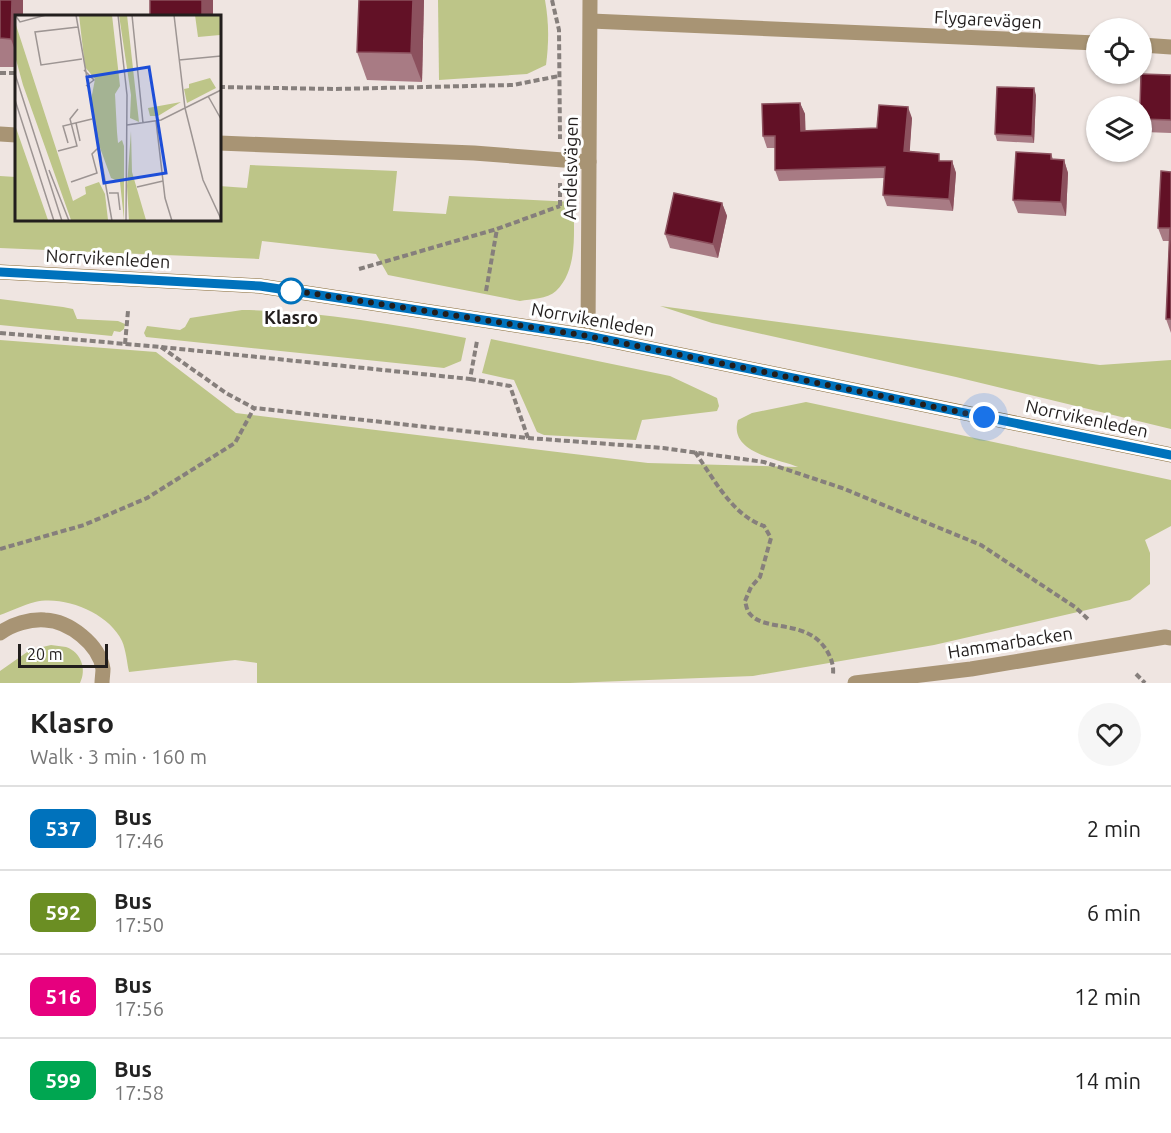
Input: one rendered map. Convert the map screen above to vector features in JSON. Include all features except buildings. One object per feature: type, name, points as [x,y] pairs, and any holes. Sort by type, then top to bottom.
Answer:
[{"type":"main road","name":"Norrvikenleden","points":[[0,272],[260,286],[588,336],[1171,455]]},
{"type":"street","name":"Andelsvägen","points":[[588,336],[590,0]]},
{"type":"street","name":"Flygarevägen","points":[[591,21],[1086,43]]},
{"type":"street","points":[[1152,46],[1171,47]]},
{"type":"street","points":[[0,134],[15,135]]},
{"type":"street","points":[[220,143],[474,153],[590,162]]},
{"type":"street","points":[[0,633],[8,627],[29,621],[47,620],[76,630],[93,646],[103,668],[102,683]]},
{"type":"street","name":"Hammarbacken","points":[[855,683],[971,669],[1165,637],[1171,638]]},
{"type":"path","points":[[359,268],[497,229],[560,206],[559,30],[552,0]]},
{"type":"path","points":[[220,87],[336,89],[513,85],[559,76]]},
{"type":"path","points":[[486,291],[497,229]]},
{"type":"path","points":[[125,344],[128,311]]},
{"type":"path","points":[[0,333],[161,347],[510,386],[528,438]]},
{"type":"path","points":[[470,380],[477,340]]},
{"type":"path","points":[[161,347],[226,393],[254,408],[528,438],[694,451],[764,462],[842,488],[981,545],[1067,601],[1089,620]]},
{"type":"path","points":[[0,549],[84,525],[147,498],[235,443],[254,408]]},
{"type":"path","points":[[694,451],[736,510],[752,522],[764,526],[771,538],[760,577],[751,587],[745,601],[749,614],[758,620],[809,632],[822,643],[829,654],[833,669],[832,683]]},
{"type":"path","points":[[1136,674],[1145,683]]},
{"type":"green space","points":[[438,0],[545,0],[548,32],[546,65],[527,74],[439,80]]},
{"type":"green space","points":[[250,165],[397,171],[393,211],[446,214],[449,196],[574,202],[572,261],[563,282],[556,291],[548,296],[520,301],[388,275],[376,254],[262,241],[259,259],[0,248],[0,176],[15,177],[15,220],[220,220],[220,186],[247,188]]},
{"type":"green space","points":[[0,299],[73,309],[77,319],[118,321],[125,324],[124,329],[120,332],[114,331],[112,336],[0,325]]},
{"type":"green space","points":[[660,306],[1100,365],[1171,360],[1171,429],[956,377],[712,323]]},
{"type":"green space","points":[[242,310],[327,316],[383,323],[466,338],[461,361],[444,368],[146,337],[144,333],[147,326],[180,330],[185,327],[190,318]]},
{"type":"green space","points":[[491,339],[670,376],[717,398],[719,406],[717,411],[642,420],[636,440],[544,435],[537,432],[514,380],[482,373]]},
{"type":"green space","points":[[0,340],[156,352],[236,413],[648,463],[798,467],[757,453],[748,447],[740,440],[737,431],[738,420],[752,413],[806,402],[1171,480],[1171,526],[1145,540],[1150,553],[1150,584],[1130,600],[934,645],[753,676],[570,683],[257,683],[257,663],[235,660],[129,672],[122,641],[116,631],[107,622],[84,608],[59,601],[35,602],[0,615]]},
{"type":"green space","points":[[51,645],[66,647],[76,653],[83,667],[80,683],[0,683],[0,671],[30,650]]},
{"type":"bus line","name":"537","points":[[0,272],[260,286],[588,336],[1171,455]]},
{"type":"place","name":"Klasro","points":[[291,291]]},
{"type":"route","points":[[291,291],[283,289],[588,336],[984,417]]}]
